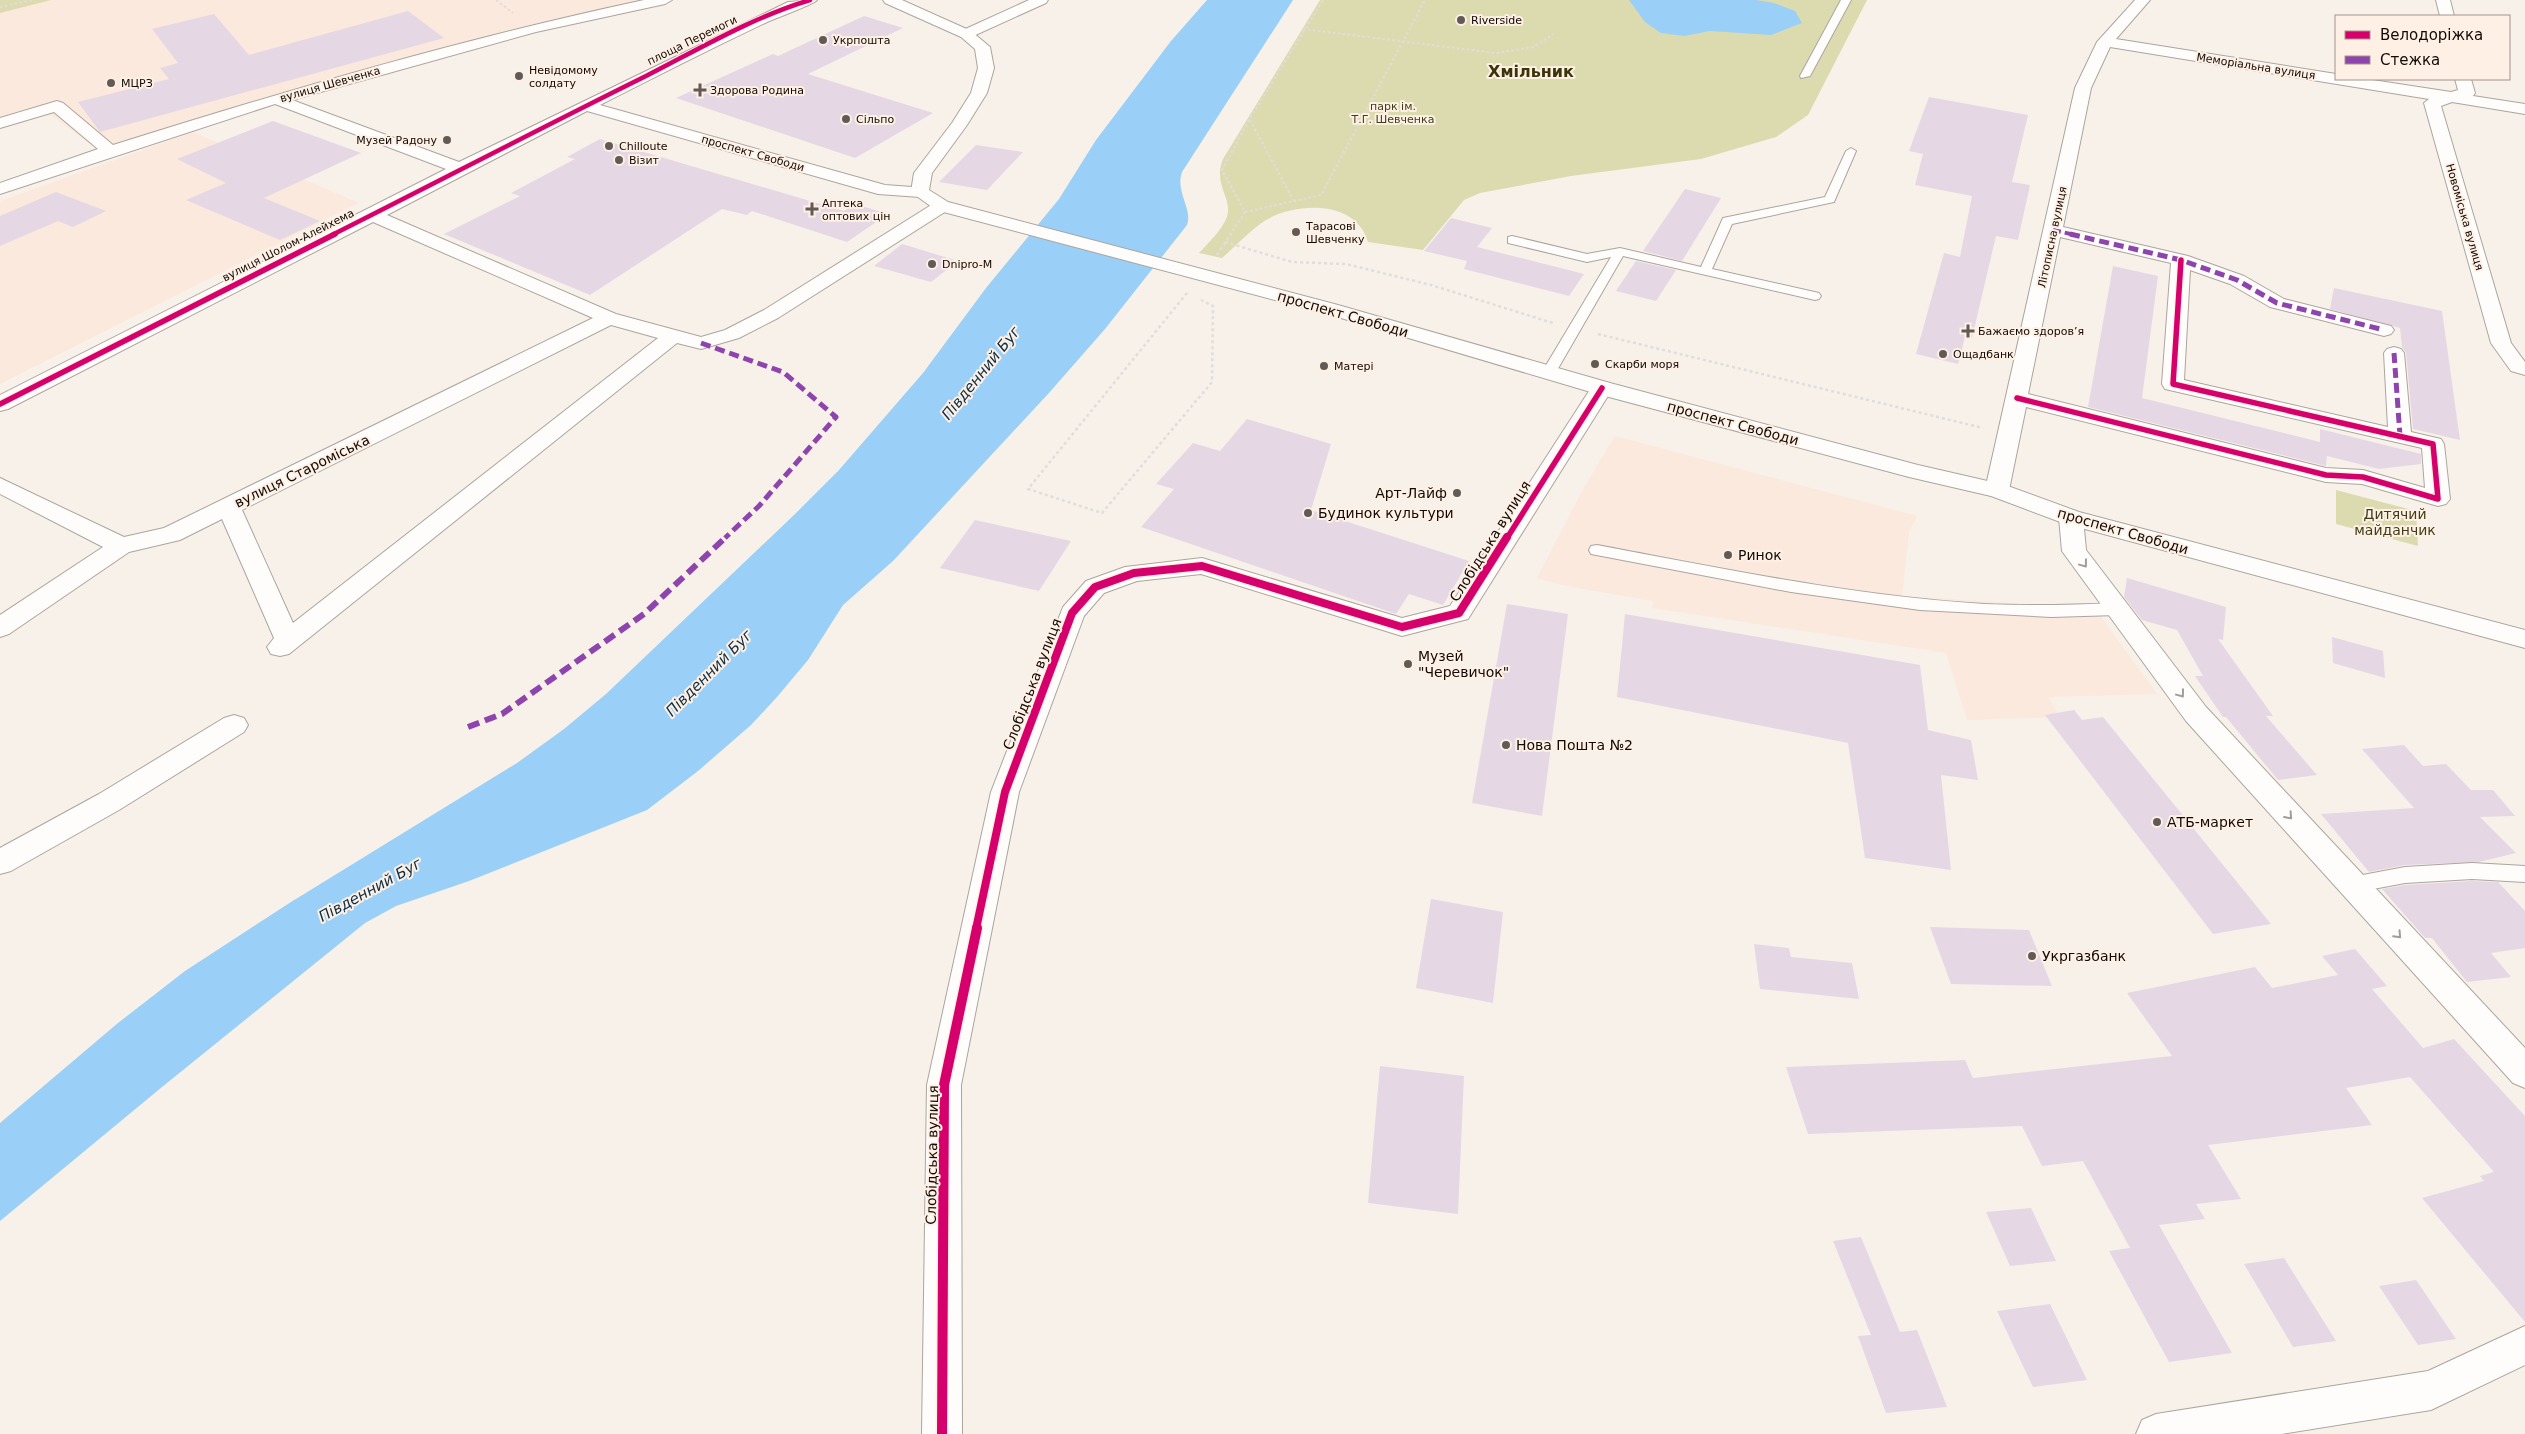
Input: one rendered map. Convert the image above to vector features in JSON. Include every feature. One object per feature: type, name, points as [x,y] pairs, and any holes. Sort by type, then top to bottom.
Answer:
[{"type":"street","name":"вулиця Шевченка","points":[[0,189],[110,151],[276,99],[534,28],[665,0]]},
{"type":"street","name":"площа Перемоги","points":[[587,106],[738,30],[793,5],[810,0]]},
{"type":"street","points":[[890,0],[966,34],[982,47],[986,68],[979,93],[959,125],[923,174],[920,192]]},
{"type":"street","points":[[966,34],[1041,0]]},
{"type":"street","name":"Літописна вулиця","points":[[1997,490],[2083,88],[2106,42],[2138,0]]},
{"type":"street","points":[[2443,0],[2448,15]]},
{"type":"street","name":"Меморіальна вулиця","points":[[2106,42],[2335,79]]},
{"type":"street","name":"Меморіальна вулиця","points":[[2344,80],[2525,109]]},
{"type":"street","name":"Новоміська вулиця","points":[[2463,80],[2466,92],[2432,103],[2501,344],[2518,368],[2525,370]]},
{"type":"street","points":[[276,99],[460,168]]},
{"type":"street","points":[[0,123],[57,106],[110,151]]},
{"type":"street","name":"вулиця Шолом-Алейхема","points":[[0,404],[372,215],[460,168],[587,106]]},
{"type":"street","name":"проспект Свободи","points":[[587,106],[884,190],[920,192],[942,206],[990,218],[1192,279],[1549,372],[1602,388],[1917,472],[1997,490],[2071,518],[2525,639]]},
{"type":"street","points":[[372,215],[609,318],[701,343],[732,334],[771,314],[942,206]]},
{"type":"street","points":[[2053,230],[2182,260],[2237,280],[2277,304],[2384,330]]},
{"type":"street","points":[[2017,398],[2326,475],[2363,477],[2438,498],[2433,444],[2173,384],[2182,260]]},
{"type":"street","name":"вулиця Староміська","points":[[0,628],[121,546],[171,534],[229,507],[609,318]]},
{"type":"street","points":[[229,507],[284,644],[673,336]]},
{"type":"street","points":[[2394,353],[2400,436]]},
{"type":"street","name":"Слобідська вулиця","points":[[942,1434],[944,1085],[1005,792],[1072,613],[1095,588],[1134,573],[1202,566],[1402,627],[1459,613],[1602,388]]},
{"type":"street","points":[[0,485],[121,546]]},
{"type":"street","points":[[2071,518],[2074,551],[2196,714],[2525,1072]]},
{"type":"street","points":[[0,862],[109,802],[234,725]]},
{"type":"street","points":[[2156,1434],[2431,1390],[2525,1346]]},
{"type":"lane","points":[[1805,76],[1846,0]]},
{"type":"lane","points":[[1705,271],[1727,221],[1830,200],[1851,151]]},
{"type":"lane","points":[[1512,240],[1587,258],[1620,252],[1815,296]]},
{"type":"lane","points":[[1549,372],[1620,252]]},
{"type":"lane","points":[[1597,550],[1824,594],[1913,605],[2034,612],[2117,608]]},
{"type":"lane","points":[[2352,884],[2404,875],[2472,871],[2525,874]]},
{"type":"path","points":[[0,7],[32,0]]},
{"type":"path","points":[[1245,212],[1222,170],[1303,29],[1323,0]]},
{"type":"path","points":[[1196,297],[1213,306],[1212,382],[1102,513],[1028,489],[1192,279],[1225,242],[1245,212],[1321,195],[1425,0]]},
{"type":"path","points":[[1303,29],[1496,53],[1526,50],[1544,43],[1554,34]]},
{"type":"path","points":[[1249,120],[1294,201]]},
{"type":"path","points":[[1225,242],[1292,262],[1346,264],[1431,286],[1575,328],[2010,435]]},
{"type":"shaded area","points":[[0,0],[642,0],[549,20],[318,82],[97,149],[48,113],[0,126]]},
{"type":"shaded area","points":[[193,132],[359,203],[0,384],[0,201]]},
{"type":"shaded area","name":"Ринок","points":[[1615,436],[1917,516],[1909,532],[1902,596],[2041,605],[2091,603],[2157,694],[2048,697],[2060,717],[1967,720],[1946,653],[1652,608],[1653,601],[1561,585],[1537,578],[1582,491]]},
{"type":"green space","points":[[0,0],[51,0],[0,13]]},
{"type":"green space","name":"парк ім. Т.Г. Шевченка","points":[[1320,0],[1867,0],[1808,115],[1776,137],[1701,159],[1571,176],[1480,193],[1464,200],[1423,250],[1368,242],[1361,228],[1351,218],[1324,208],[1309,208],[1293,210],[1266,220],[1222,258],[1199,253],[1221,228],[1228,212],[1228,205],[1220,177],[1223,159]]},
{"type":"green space","name":"Дитячий майданчик","points":[[2336,490],[2416,511],[2418,546],[2336,524]]},
{"type":"water","name":"Південний Буг","points":[[1207,0],[1293,0],[1182,172],[1180,179],[1188,213],[1187,225],[1105,329],[1048,394],[893,561],[843,605],[808,660],[751,725],[698,771],[647,810],[469,881],[396,906],[365,923],[0,1221],[0,1123],[118,1023],[185,971],[291,902],[517,763],[564,729],[606,694],[839,470],[923,373],[986,288],[1059,199],[1096,140],[1171,41]]},
{"type":"water","points":[[1629,0],[1756,0],[1774,3],[1795,11],[1802,23],[1771,35],[1710,31],[1684,36],[1661,33],[1645,22]]},
{"type":"building","points":[[408,11],[444,38],[100,132],[78,102],[169,79],[160,68],[178,63],[152,29],[214,14],[249,55]]},
{"type":"building","points":[[864,16],[903,28],[808,74],[933,113],[855,158],[676,98],[773,54],[778,56]]},
{"type":"building","points":[[1929,97],[2028,115],[2012,182],[2030,185],[2018,240],[1996,236],[1972,338],[1965,337],[1958,364],[1916,354],[1944,253],[1960,257],[1972,196],[1915,185],[1923,154],[1909,151]]},
{"type":"building","points":[[273,121],[361,153],[264,198],[320,221],[280,240],[186,200],[226,183],[177,159]]},
{"type":"building","points":[[600,139],[844,211],[855,204],[888,214],[847,242],[752,211],[747,215],[722,209],[590,295],[444,234],[520,196],[511,193],[575,159],[567,157]]},
{"type":"building","points":[[976,145],[1023,152],[987,190],[939,182]]},
{"type":"building","points":[[1685,189],[1721,198],[1682,261],[1643,251]]},
{"type":"building","points":[[56,192],[106,211],[73,227],[58,221],[0,246],[0,216]]},
{"type":"building","points":[[1451,218],[1492,228],[1477,247],[1584,274],[1569,296],[1464,269],[1467,261],[1424,251]]},
{"type":"building","points":[[902,244],[958,261],[931,282],[874,266]]},
{"type":"building","points":[[1636,261],[1676,270],[1656,301],[1616,291]]},
{"type":"building","points":[[2113,266],[2158,276],[2142,398],[2320,442],[2320,429],[2421,454],[2421,464],[2379,469],[2327,456],[2326,466],[2088,407]]},
{"type":"building","points":[[2334,288],[2442,311],[2460,440],[2413,429],[2406,353],[2402,347],[2400,328],[2330,309]]},
{"type":"building","name":"Будинок культури","points":[[1247,419],[1331,444],[1311,510],[1469,561],[1443,605],[1409,594],[1396,614],[1141,527],[1174,489],[1156,484],[1193,443],[1220,451]]},
{"type":"building","points":[[975,520],[1071,541],[1039,591],[940,568]]},
{"type":"building","points":[[2127,578],[2226,607],[2223,640],[2218,639],[2273,716],[2266,716],[2317,775],[2278,780],[2226,717],[2223,717],[2195,676],[2203,676],[2177,630],[2142,620],[2124,597]]},
{"type":"building","points":[[1507,604],[1568,614],[1542,816],[1472,803]]},
{"type":"building","points":[[1625,614],[1920,665],[1928,730],[1971,740],[1978,780],[1941,775],[1951,870],[1865,858],[1848,743],[1617,697]]},
{"type":"building","points":[[2332,637],[2383,651],[2385,678],[2333,663]]},
{"type":"building","name":"АТБ-маркет","points":[[2074,710],[2082,720],[2103,717],[2271,924],[2213,934],[2045,715]]},
{"type":"building","points":[[2404,745],[2423,766],[2446,764],[2471,790],[2493,790],[2515,816],[2480,817],[2516,853],[2479,862],[2405,865],[2369,872],[2321,814],[2414,808],[2362,749]]},
{"type":"building","points":[[2472,881],[2498,882],[2525,911],[2525,948],[2491,953],[2511,977],[2467,982],[2432,938],[2425,938],[2382,889],[2405,885]]},
{"type":"building","points":[[1431,899],[1503,912],[1493,1003],[1416,988]]},
{"type":"building","points":[[1930,927],[2029,930],[2052,986],[1951,984]]},
{"type":"building","points":[[1754,944],[1789,948],[1791,957],[1852,963],[1859,999],[1760,989]]},
{"type":"building","points":[[2355,949],[2387,986],[2372,989],[2423,1048],[2454,1039],[2525,1116],[2525,1322],[2422,1198],[2484,1181],[2480,1176],[2494,1172],[2410,1077],[2346,1088],[2372,1125],[2208,1145],[2241,1199],[2196,1204],[2205,1219],[2159,1225],[2232,1353],[2169,1362],[2109,1251],[2130,1248],[2083,1161],[2042,1166],[2022,1126],[1808,1134],[1786,1067],[1965,1060],[1973,1078],[2172,1056],[2127,993],[2255,967],[2272,988],[2338,975],[2322,956]]},
{"type":"building","points":[[1380,1066],[1464,1076],[1458,1214],[1368,1203]]},
{"type":"building","points":[[2031,1208],[2056,1261],[2010,1266],[1986,1212]]},
{"type":"building","points":[[1861,1237],[1900,1332],[1917,1330],[1947,1407],[1886,1413],[1858,1336],[1871,1335],[1833,1241]]},
{"type":"building","points":[[2284,1258],[2336,1341],[2293,1347],[2244,1264]]},
{"type":"building","points":[[2416,1280],[2456,1339],[2418,1345],[2379,1286]]},
{"type":"building","points":[[2050,1304],[2087,1380],[2033,1387],[1997,1311]]},
{"type":"marked path","points":[[2053,230],[2181,260],[2237,280],[2277,303],[2384,330]]},
{"type":"marked path","points":[[468,727],[502,714],[644,614],[759,506],[836,417],[783,372],[701,343]]},
{"type":"marked path","points":[[2394,353],[2400,436]]},
{"type":"cycle path","points":[[0,404],[372,215],[460,168],[738,30],[793,5],[810,0]]},
{"type":"cycle path","points":[[2017,398],[2326,475],[2363,477],[2438,499],[2433,444],[2173,384],[2181,260]]},
{"type":"cycle path","points":[[942,1434],[944,1085],[1005,792],[1072,613],[1095,587],[1134,573],[1202,566],[1402,627],[1459,613],[1602,388]]},
{"type":"place","name":"Riverside","points":[[1461,20]]},
{"type":"place","name":"Укрпошта","points":[[823,40]]},
{"type":"place","name":"Невідомому солдату","points":[[519,76]]},
{"type":"place","name":"МЦРЗ","points":[[111,83]]},
{"type":"place","name":"Здорова Родина","points":[[700,90]]},
{"type":"place","name":"Сільпо","points":[[846,119]]},
{"type":"place","name":"Музей Радону","points":[[447,140]]},
{"type":"place","name":"Chilloute","points":[[609,146]]},
{"type":"place","name":"Візит","points":[[619,160]]},
{"type":"place","name":"Аптека оптових цін","points":[[812,209]]},
{"type":"place","name":"Тарасові Шевченку","points":[[1296,232]]},
{"type":"place","name":"Dnipro-M","points":[[932,264]]},
{"type":"place","name":"Бажаємо здоров’я","points":[[1968,331]]},
{"type":"place","name":"Ощадбанк","points":[[1943,354]]},
{"type":"place","name":"Скарби моря","points":[[1595,364]]},
{"type":"place","name":"Матері","points":[[1324,366]]},
{"type":"place","name":"Арт-Лайф","points":[[1457,493]]},
{"type":"place","name":"Будинок культури","points":[[1308,513]]},
{"type":"place","name":"Ринок","points":[[1728,555]]},
{"type":"place","name":"Музей \"Черевичок\"","points":[[1408,664]]},
{"type":"place","name":"Нова Пошта №2","points":[[1506,745]]},
{"type":"place","name":"АТБ-маркет","points":[[2157,822]]},
{"type":"place","name":"Укргазбанк","points":[[2032,956]]},
{"type":"district","name":"Хмільник","points":[[1531,71]]}]
